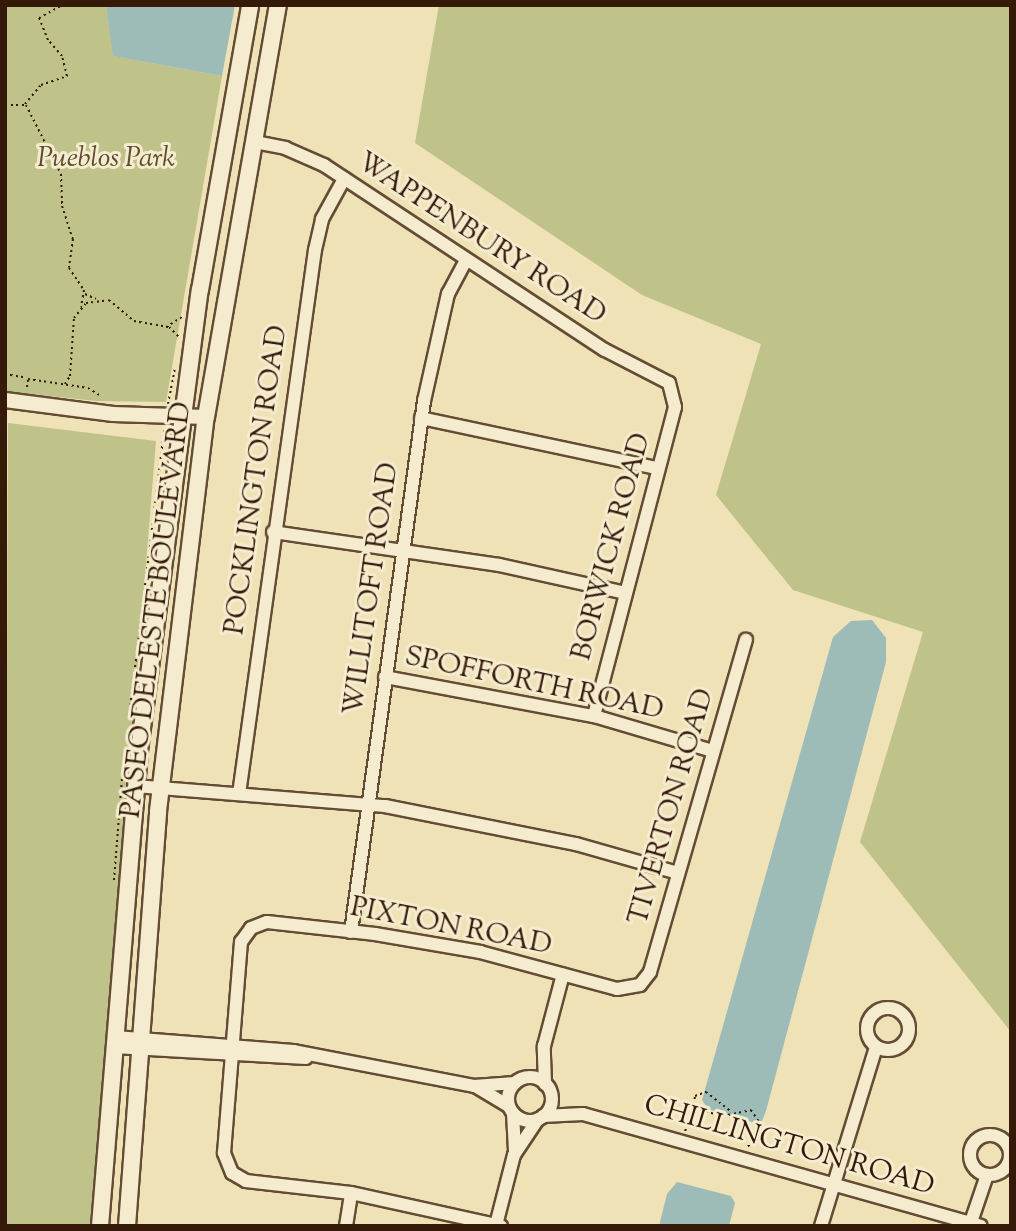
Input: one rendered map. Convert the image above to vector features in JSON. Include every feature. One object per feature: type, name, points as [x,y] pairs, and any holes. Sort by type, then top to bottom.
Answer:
[{"type":"main road","name":"PASEO DEL ESTE BOULEVARD","points":[[100,1226],[135,786],[181,418],[250,5]]},
{"type":"main road","name":"PASEO DEL ESTE BOULEVARD","points":[[127,1226],[138,1044],[161,788],[206,417],[278,5]]},
{"type":"street","name":"WAPPENBURY ROAD","points":[[254,142],[285,148],[344,179],[605,349],[663,377],[673,390]]},
{"type":"street","name":"POCKLINGTON ROAD","points":[[239,794],[273,532],[315,250],[322,219],[344,179]]},
{"type":"street","name":"WILLITOFT ROAD","points":[[351,932],[421,418],[438,327],[448,295],[466,260]]},
{"type":"street","name":"BORWICK ROAD","points":[[594,716],[656,468],[675,407],[673,390]]},
{"type":"street","points":[[5,400],[181,418],[206,417]]},
{"type":"street","points":[[421,418],[656,468]]},
{"type":"street","points":[[273,532],[499,565],[625,593]]},
{"type":"street","name":"TIVERTON ROAD","points":[[640,985],[650,972],[746,640]]},
{"type":"street","name":"SPOFFORTH ROAD","points":[[385,677],[594,716],[713,751]]},
{"type":"street","points":[[135,786],[368,804],[576,844],[678,873]]},
{"type":"street","name":"PIXTON ROAD","points":[[232,1050],[241,942],[251,928],[267,922],[480,952],[617,989],[640,985]]},
{"type":"street","points":[[232,1050],[224,1153],[227,1167],[236,1177],[351,1193],[499,1225],[514,1155],[511,1109],[520,1081],[544,1046],[563,974]]},
{"type":"street","points":[[115,1042],[313,1057],[474,1086],[520,1081],[548,1089]]},
{"type":"street","points":[[514,1155],[550,1106],[544,1046]]},
{"type":"street","points":[[821,1226],[876,1047]]},
{"type":"street","points":[[474,1086],[526,1121],[541,1118]]},
{"type":"street","name":"CHILLINGTON ROAD","points":[[548,1089],[583,1114],[976,1224]]},
{"type":"street","name":"CHILLINGTON ROAD","points":[[541,1118],[583,1114]]},
{"type":"street","points":[[976,1224],[987,1175]]},
{"type":"street","points":[[346,1226],[351,1193]]},
{"type":"path","points":[[5,104],[25,104],[41,85],[66,78],[65,62],[48,40],[39,18],[62,5]]},
{"type":"path","points":[[25,104],[61,174],[62,206],[73,239],[69,268],[84,294],[117,304],[137,323],[166,327],[180,337]]},
{"type":"path","points":[[65,384],[70,376],[73,322],[84,294]]},
{"type":"path","points":[[81,307],[98,300]]},
{"type":"path","points":[[166,327],[183,316]]},
{"type":"path","points":[[5,374],[76,386],[99,395]]},
{"type":"path","points":[[70,376],[76,386]]},
{"type":"path","points":[[27,387],[28,379]]},
{"type":"path","points":[[685,1131],[695,1096],[706,1092],[733,1112]]},
{"type":"path","points":[[693,1110],[702,1108],[723,1116],[751,1110],[762,1122],[761,1136],[747,1149]]},
{"type":"green space","name":"Pueblos Park","points":[[5,5],[106,5],[114,56],[222,76],[166,402],[96,401],[5,391]]},
{"type":"green space","points":[[439,5],[1011,5],[1011,1032],[860,842],[923,632],[793,590],[716,495],[761,344],[642,295],[415,143]]},
{"type":"green space","points":[[8,423],[156,441],[92,1226],[5,1226]]},
{"type":"water","points":[[106,5],[235,5],[222,76],[113,56]]},
{"type":"water","points":[[872,620],[886,638],[886,662],[766,1111],[762,1121],[750,1122],[708,1109],[702,1100],[833,637],[851,621]]},
{"type":"water","points":[[677,1182],[731,1196],[735,1203],[729,1226],[659,1226],[667,1194]]}]
